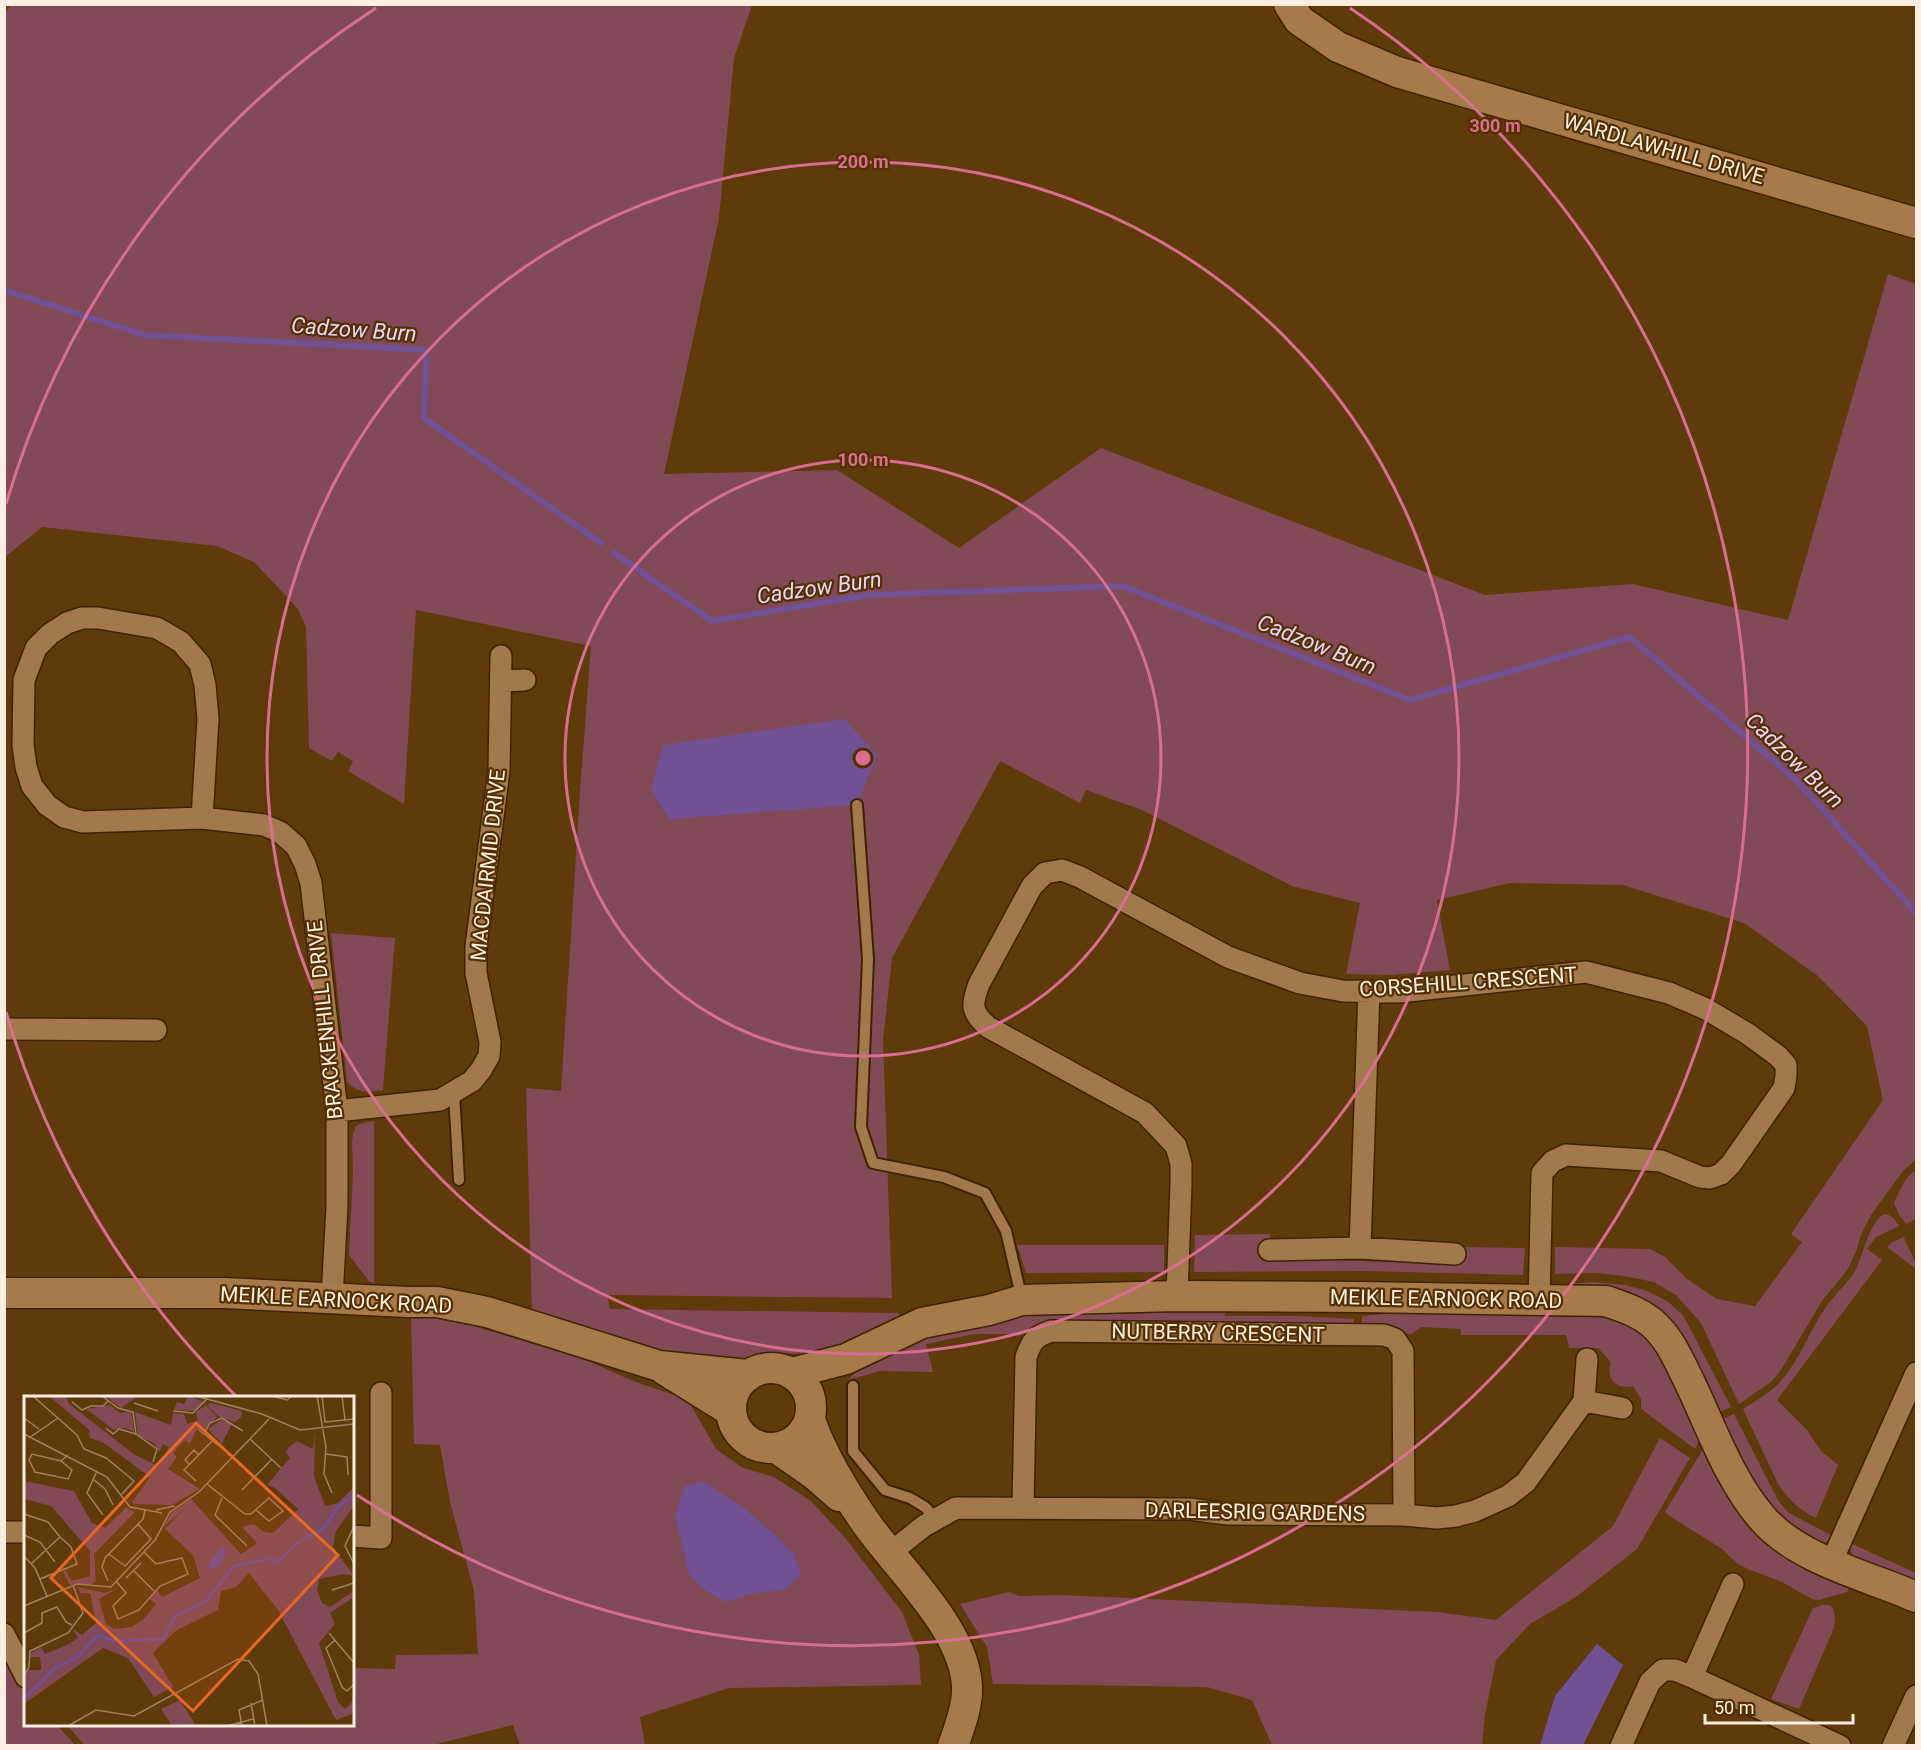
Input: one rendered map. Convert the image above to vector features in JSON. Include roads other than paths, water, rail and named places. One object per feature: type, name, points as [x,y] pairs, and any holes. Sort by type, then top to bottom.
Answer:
[{"type":"street","name":"WARDLAWHILL DRIVE","points":[[1289,4],[1299,20],[1338,47],[1396,72],[1917,223]]},
{"type":"street","name":"BRACKENHILL DRIVE","points":[[202,818],[208,719],[205,685],[200,664],[181,642],[157,628],[98,618],[82,618],[67,622],[50,634],[36,648],[24,680],[23,746],[26,767],[32,786],[47,805],[64,817],[83,822],[202,818],[264,825],[280,832],[296,846],[305,864],[311,883],[337,1111],[338,1207],[332,1298]]},
{"type":"street","name":"MACDAIRMID DRIVE","points":[[337,1111],[440,1100],[472,1081],[489,1056],[490,1042],[476,973],[476,946],[499,771],[501,656]]},
{"type":"street","points":[[501,681],[525,680]]},
{"type":"street","name":"CORSEHILL CRESCENT","points":[[1177,1296],[1181,1164],[1176,1146],[1145,1113],[988,1027],[979,1019],[974,1009],[974,998],[980,984],[1032,886],[1045,873],[1062,870],[1080,877],[1228,957],[1300,983],[1343,991],[1399,992],[1586,972],[1670,993],[1697,1005],[1748,1034],[1778,1056],[1786,1065],[1784,1088],[1731,1164],[1721,1174],[1710,1178],[1700,1177],[1661,1161],[1566,1155],[1553,1161],[1542,1173],[1539,1301]]},
{"type":"street","points":[[1360,1248],[1369,991]]},
{"type":"street","points":[[4,1029],[156,1030]]},
{"type":"street","points":[[1269,1250],[1360,1248],[1455,1254]]},
{"type":"street","name":"MEIKLE EARNOCK ROAD","points":[[4,1293],[224,1293],[437,1302],[477,1310],[659,1366],[748,1375]]},
{"type":"street","name":"MEIKLE EARNOCK ROAD","points":[[811,1413],[850,1373],[922,1323],[989,1310],[1022,1300],[1177,1296],[1606,1301],[1634,1311],[1652,1323],[1668,1340],[1730,1469],[1745,1495],[1764,1520],[1794,1545],[1858,1575],[1917,1597]]},
{"type":"street","name":"NUTBERRY CRESCENT","points":[[1023,1507],[1026,1357],[1035,1338],[1041,1334],[1051,1331],[1384,1335],[1395,1339],[1403,1351],[1404,1515]]},
{"type":"street","points":[[1587,1359],[1584,1401],[1622,1408]]},
{"type":"street","name":"MEIKLE EARNOCK ROAD","points":[[659,1366],[731,1412]]},
{"type":"street","points":[[811,1413],[805,1431],[793,1443],[778,1449],[767,1449],[756,1446],[738,1432],[731,1412],[732,1398],[738,1385],[748,1375],[762,1369],[777,1368],[792,1374],[806,1388],[819,1444],[834,1473],[867,1524],[953,1638],[963,1664],[967,1692],[962,1720],[953,1746]]},
{"type":"street","name":"MEIKLE EARNOCK ROAD","points":[[792,1374],[850,1373]]},
{"type":"street","points":[[1831,1563],[1917,1373]]},
{"type":"street","points":[[354,1536],[381,1538],[381,1393]]},
{"type":"street","name":"DARLEESRIG GARDENS","points":[[890,1553],[924,1526],[956,1508],[1189,1509],[1228,1514],[1404,1515],[1437,1518],[1456,1516],[1475,1511],[1508,1496],[1526,1482],[1584,1401]]},
{"type":"street","points":[[778,1449],[815,1475],[867,1524]]},
{"type":"street","points":[[4,1532],[24,1533]]},
{"type":"street","points":[[1692,1677],[1733,1584]]},
{"type":"street","points":[[4,1634],[24,1673]]},
{"type":"street","points":[[1621,1746],[1650,1682],[1663,1670],[1675,1670],[1692,1677],[1840,1746]]},
{"type":"street","points":[[1893,1746],[1917,1696]]},
{"type":"lane","points":[[857,806],[868,960],[861,1127],[873,1163],[944,1178],[985,1193],[1006,1231],[1022,1300]]},
{"type":"lane","points":[[454,1093],[459,1180]]},
{"type":"lane","points":[[850,1373],[853,1451],[885,1490],[910,1498],[925,1507],[936,1519]]},
{"type":"waterway","name":"Cadzow Burn","points":[[4,290],[144,335],[426,350],[424,418],[601,543]]},
{"type":"waterway","name":"Cadzow Burn","points":[[614,553],[712,621],[869,595],[1123,586],[1410,700],[1630,637],[1798,782],[1916,913]]}]
